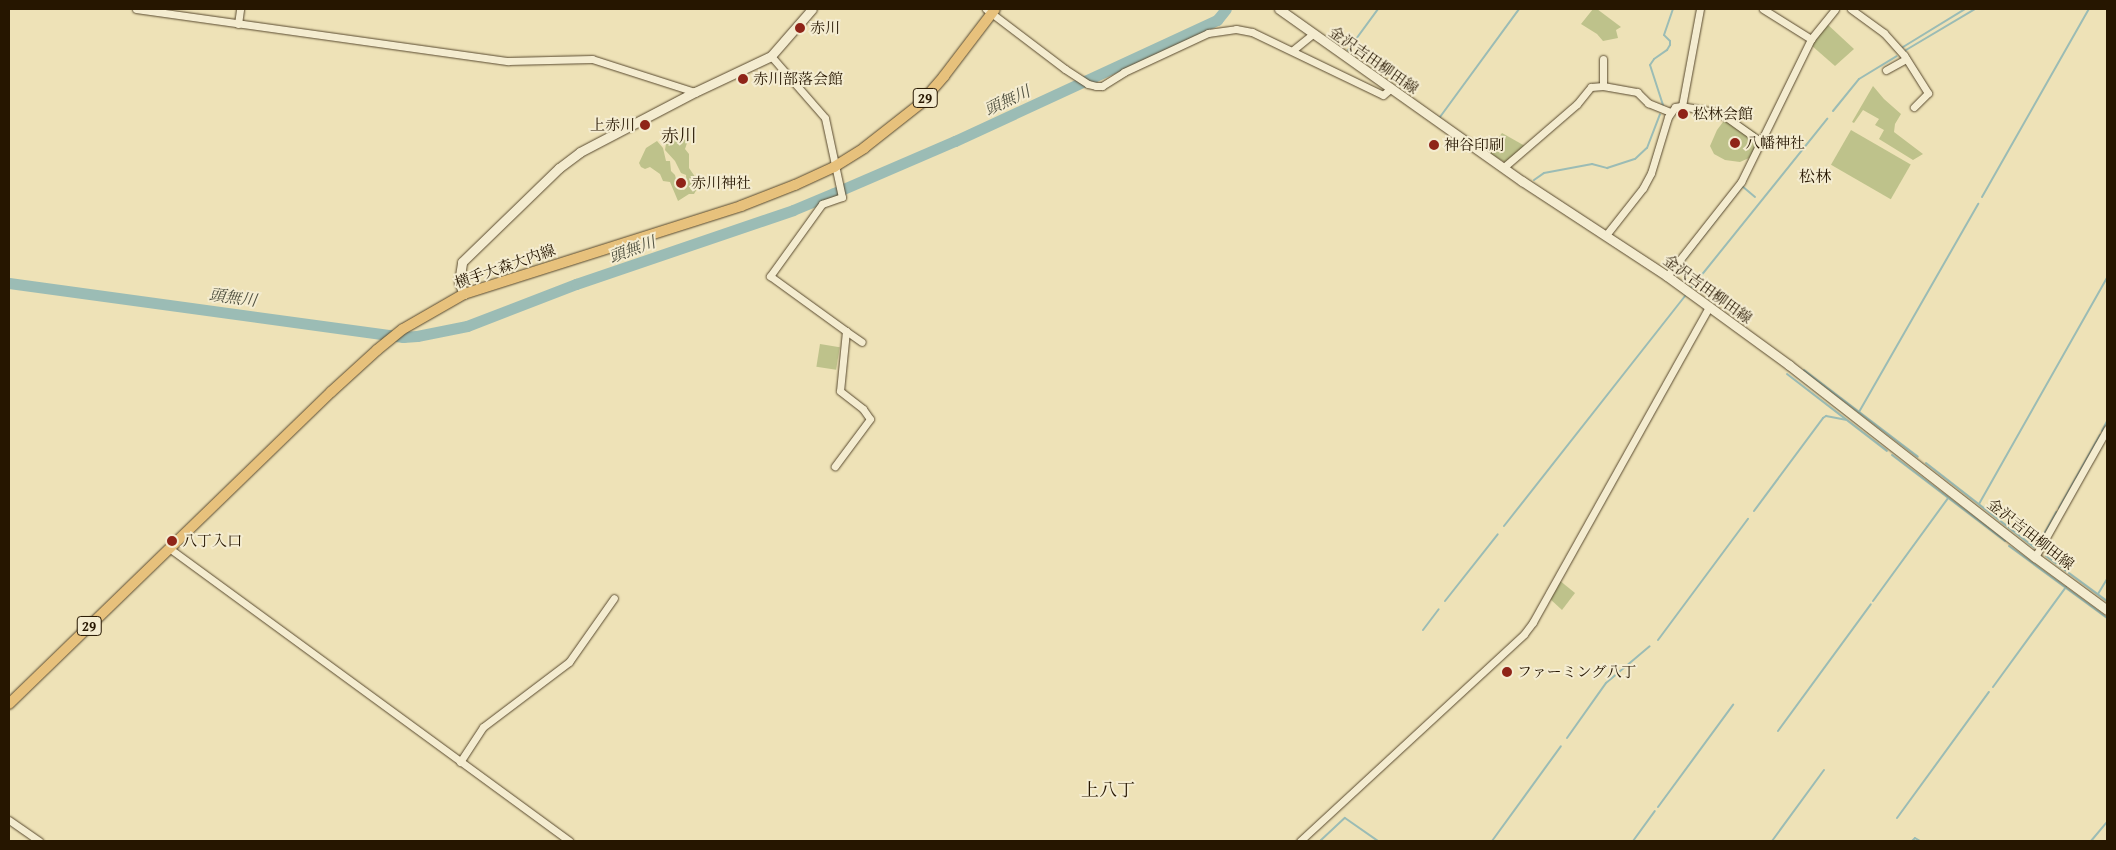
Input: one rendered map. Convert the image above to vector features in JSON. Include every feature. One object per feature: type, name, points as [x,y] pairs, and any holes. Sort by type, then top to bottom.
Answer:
[{"type":"main road","points":[[464,294],[459,282],[462,262],[559,168],[580,152],[695,92],[771,56],[812,9]]},
{"type":"main road","name":"金沢吉田柳田線","points":[[1279,9],[1504,167],[1667,276],[1882,436],[2035,557],[2107,610]]},
{"type":"main road","name":"横手大森大内線","points":[[9,704],[169,548],[377,350],[403,330],[464,294],[741,206],[795,185],[834,166],[864,148],[920,104],[944,76],[991,10]]},
{"type":"street","points":[[136,9],[508,61],[592,59],[695,92]]},
{"type":"street","points":[[238,24],[240,9]]},
{"type":"street","points":[[1682,106],[1700,9]]},
{"type":"street","points":[[1763,9],[1811,39]]},
{"type":"street","points":[[1667,276],[1741,182],[1811,39],[1835,9]]},
{"type":"street","points":[[1851,9],[1884,34],[1906,59],[1928,93],[1914,107]]},
{"type":"street","points":[[991,10],[1065,69],[1088,84],[1102,86],[1124,72],[1198,38],[1221,30],[1252,32],[1293,50],[1383,95],[1391,88]]},
{"type":"street","points":[[1293,50],[1313,34]]},
{"type":"street","points":[[771,56],[825,118],[842,197],[822,204],[770,276],[862,342]]},
{"type":"street","points":[[1603,59],[1603,86]]},
{"type":"street","points":[[1886,70],[1906,59]]},
{"type":"street","points":[[1504,167],[1577,104],[1591,87],[1603,86],[1637,92],[1648,103],[1670,112]]},
{"type":"street","points":[[1606,235],[1643,188],[1651,173],[1670,112],[1675,107],[1682,106],[1716,112],[1761,142]]},
{"type":"street","points":[[1300,841],[1524,634],[1533,622],[1709,307]]},
{"type":"street","points":[[835,466],[870,418],[863,409],[840,390],[846,331]]},
{"type":"street","points":[[2035,557],[2107,429]]},
{"type":"street","points":[[169,548],[569,841]]},
{"type":"street","points":[[460,762],[483,727],[569,662],[614,598]]},
{"type":"street","points":[[10,822],[40,841]]},
{"type":"green space","points":[[1593,9],[1597,9],[1621,27],[1616,30],[1618,38],[1603,41],[1597,34],[1581,24]]},
{"type":"green space","points":[[1826,23],[1854,49],[1835,66],[1811,45]]},
{"type":"green space","points":[[1873,86],[1901,114],[1895,124],[1894,132],[1923,154],[1913,160],[1879,139],[1884,130],[1875,125],[1879,119],[1863,110],[1854,123],[1852,122]]},
{"type":"green space","points":[[1735,119],[1756,133],[1757,147],[1749,158],[1740,162],[1725,160],[1714,154],[1710,146],[1723,122]]},
{"type":"green space","points":[[1851,130],[1911,164],[1891,199],[1831,165]]},
{"type":"green space","points":[[1502,133],[1525,146],[1506,163],[1488,152]]},
{"type":"green space","points":[[667,137],[677,137],[686,140],[685,149],[689,154],[689,168],[700,184],[694,194],[689,194],[678,201],[670,182],[663,181],[660,174],[650,167],[645,169],[641,167],[639,163],[646,148],[657,141],[663,148],[666,161],[670,161],[671,171],[675,175],[678,187],[684,190],[687,187],[686,175],[681,173],[675,161],[665,150]]},
{"type":"green space","points":[[820,344],[840,347],[836,370],[816,367]]},
{"type":"green space","points":[[1559,580],[1575,593],[1562,610],[1549,598]]},
{"type":"waterway","name":"頭無川","points":[[9,283],[403,337],[467,326],[576,284],[793,210],[834,193],[955,141],[1217,20],[1226,9]]},
{"type":"waterway","points":[[1348,50],[1378,9]]},
{"type":"waterway","points":[[1440,117],[1519,9]]},
{"type":"waterway","points":[[1663,105],[1650,65],[1670,45],[1670,41],[1664,35],[1673,9]]},
{"type":"waterway","points":[[1903,47],[1965,9]]},
{"type":"waterway","points":[[1906,50],[1975,9]]},
{"type":"waterway","points":[[1982,197],[2089,9]]},
{"type":"waterway","points":[[1833,111],[1859,79],[1897,56]]},
{"type":"waterway","points":[[1534,180],[1544,173],[1592,164],[1607,168],[1635,159],[1647,148],[1660,114]]},
{"type":"waterway","points":[[1692,287],[1827,119]]},
{"type":"waterway","points":[[1674,273],[1742,186],[1755,197]]},
{"type":"waterway","points":[[1859,412],[1978,204]]},
{"type":"waterway","points":[[1979,504],[2107,278]]},
{"type":"waterway","points":[[1504,526],[1685,296]]},
{"type":"waterway","points":[[1804,370],[1918,457]]},
{"type":"waterway","points":[[1787,374],[1887,451]]},
{"type":"waterway","points":[[1754,511],[1823,418],[1826,416],[1846,420]]},
{"type":"waterway","points":[[2102,431],[2107,421]]},
{"type":"waterway","points":[[2059,508],[2100,435]]},
{"type":"waterway","points":[[1892,455],[2005,541]]},
{"type":"waterway","points":[[1926,463],[2034,547]]},
{"type":"waterway","points":[[1873,601],[1948,498]]},
{"type":"waterway","points":[[2038,545],[2056,512]]},
{"type":"waterway","points":[[1658,640],[1748,519]]},
{"type":"waterway","points":[[1445,601],[1498,534]]},
{"type":"waterway","points":[[2009,546],[2107,618]]},
{"type":"waterway","points":[[2046,556],[2107,601]]},
{"type":"waterway","points":[[2098,594],[2107,579]]},
{"type":"waterway","points":[[1993,687],[2066,587]]},
{"type":"waterway","points":[[1778,731],[1871,604]]},
{"type":"waterway","points":[[1423,630],[1439,609]]},
{"type":"waterway","points":[[1567,738],[1606,683],[1650,646]]},
{"type":"waterway","points":[[1897,818],[1989,692]]},
{"type":"waterway","points":[[1658,807],[1733,705]]},
{"type":"waterway","points":[[1492,841],[1561,746]]},
{"type":"waterway","points":[[1772,841],[1824,770]]},
{"type":"waterway","points":[[1633,841],[1655,811]]},
{"type":"waterway","points":[[1320,841],[1345,818],[1378,841]]},
{"type":"waterway","points":[[2091,841],[2107,822]]},
{"type":"waterway","points":[[1912,841],[1915,838],[1920,841]]},
{"type":"place","name":"赤川","points":[[800,28]]},
{"type":"place","name":"赤川部落会館","points":[[743,79]]},
{"type":"place","name":"松林会館","points":[[1683,114]]},
{"type":"place","name":"上赤川","points":[[645,125]]},
{"type":"place","name":"八幡神社","points":[[1735,143]]},
{"type":"place","name":"神谷印刷","points":[[1434,145]]},
{"type":"place","name":"赤川神社","points":[[681,183]]},
{"type":"place","name":"八丁入口","points":[[172,541]]},
{"type":"place","name":"ファーミング八丁","points":[[1507,672]]},
{"type":"district","name":"赤川","points":[[679,136]]},
{"type":"district","name":"松林","points":[[1815,176]]},
{"type":"district","name":"上八丁","points":[[1108,790]]}]
